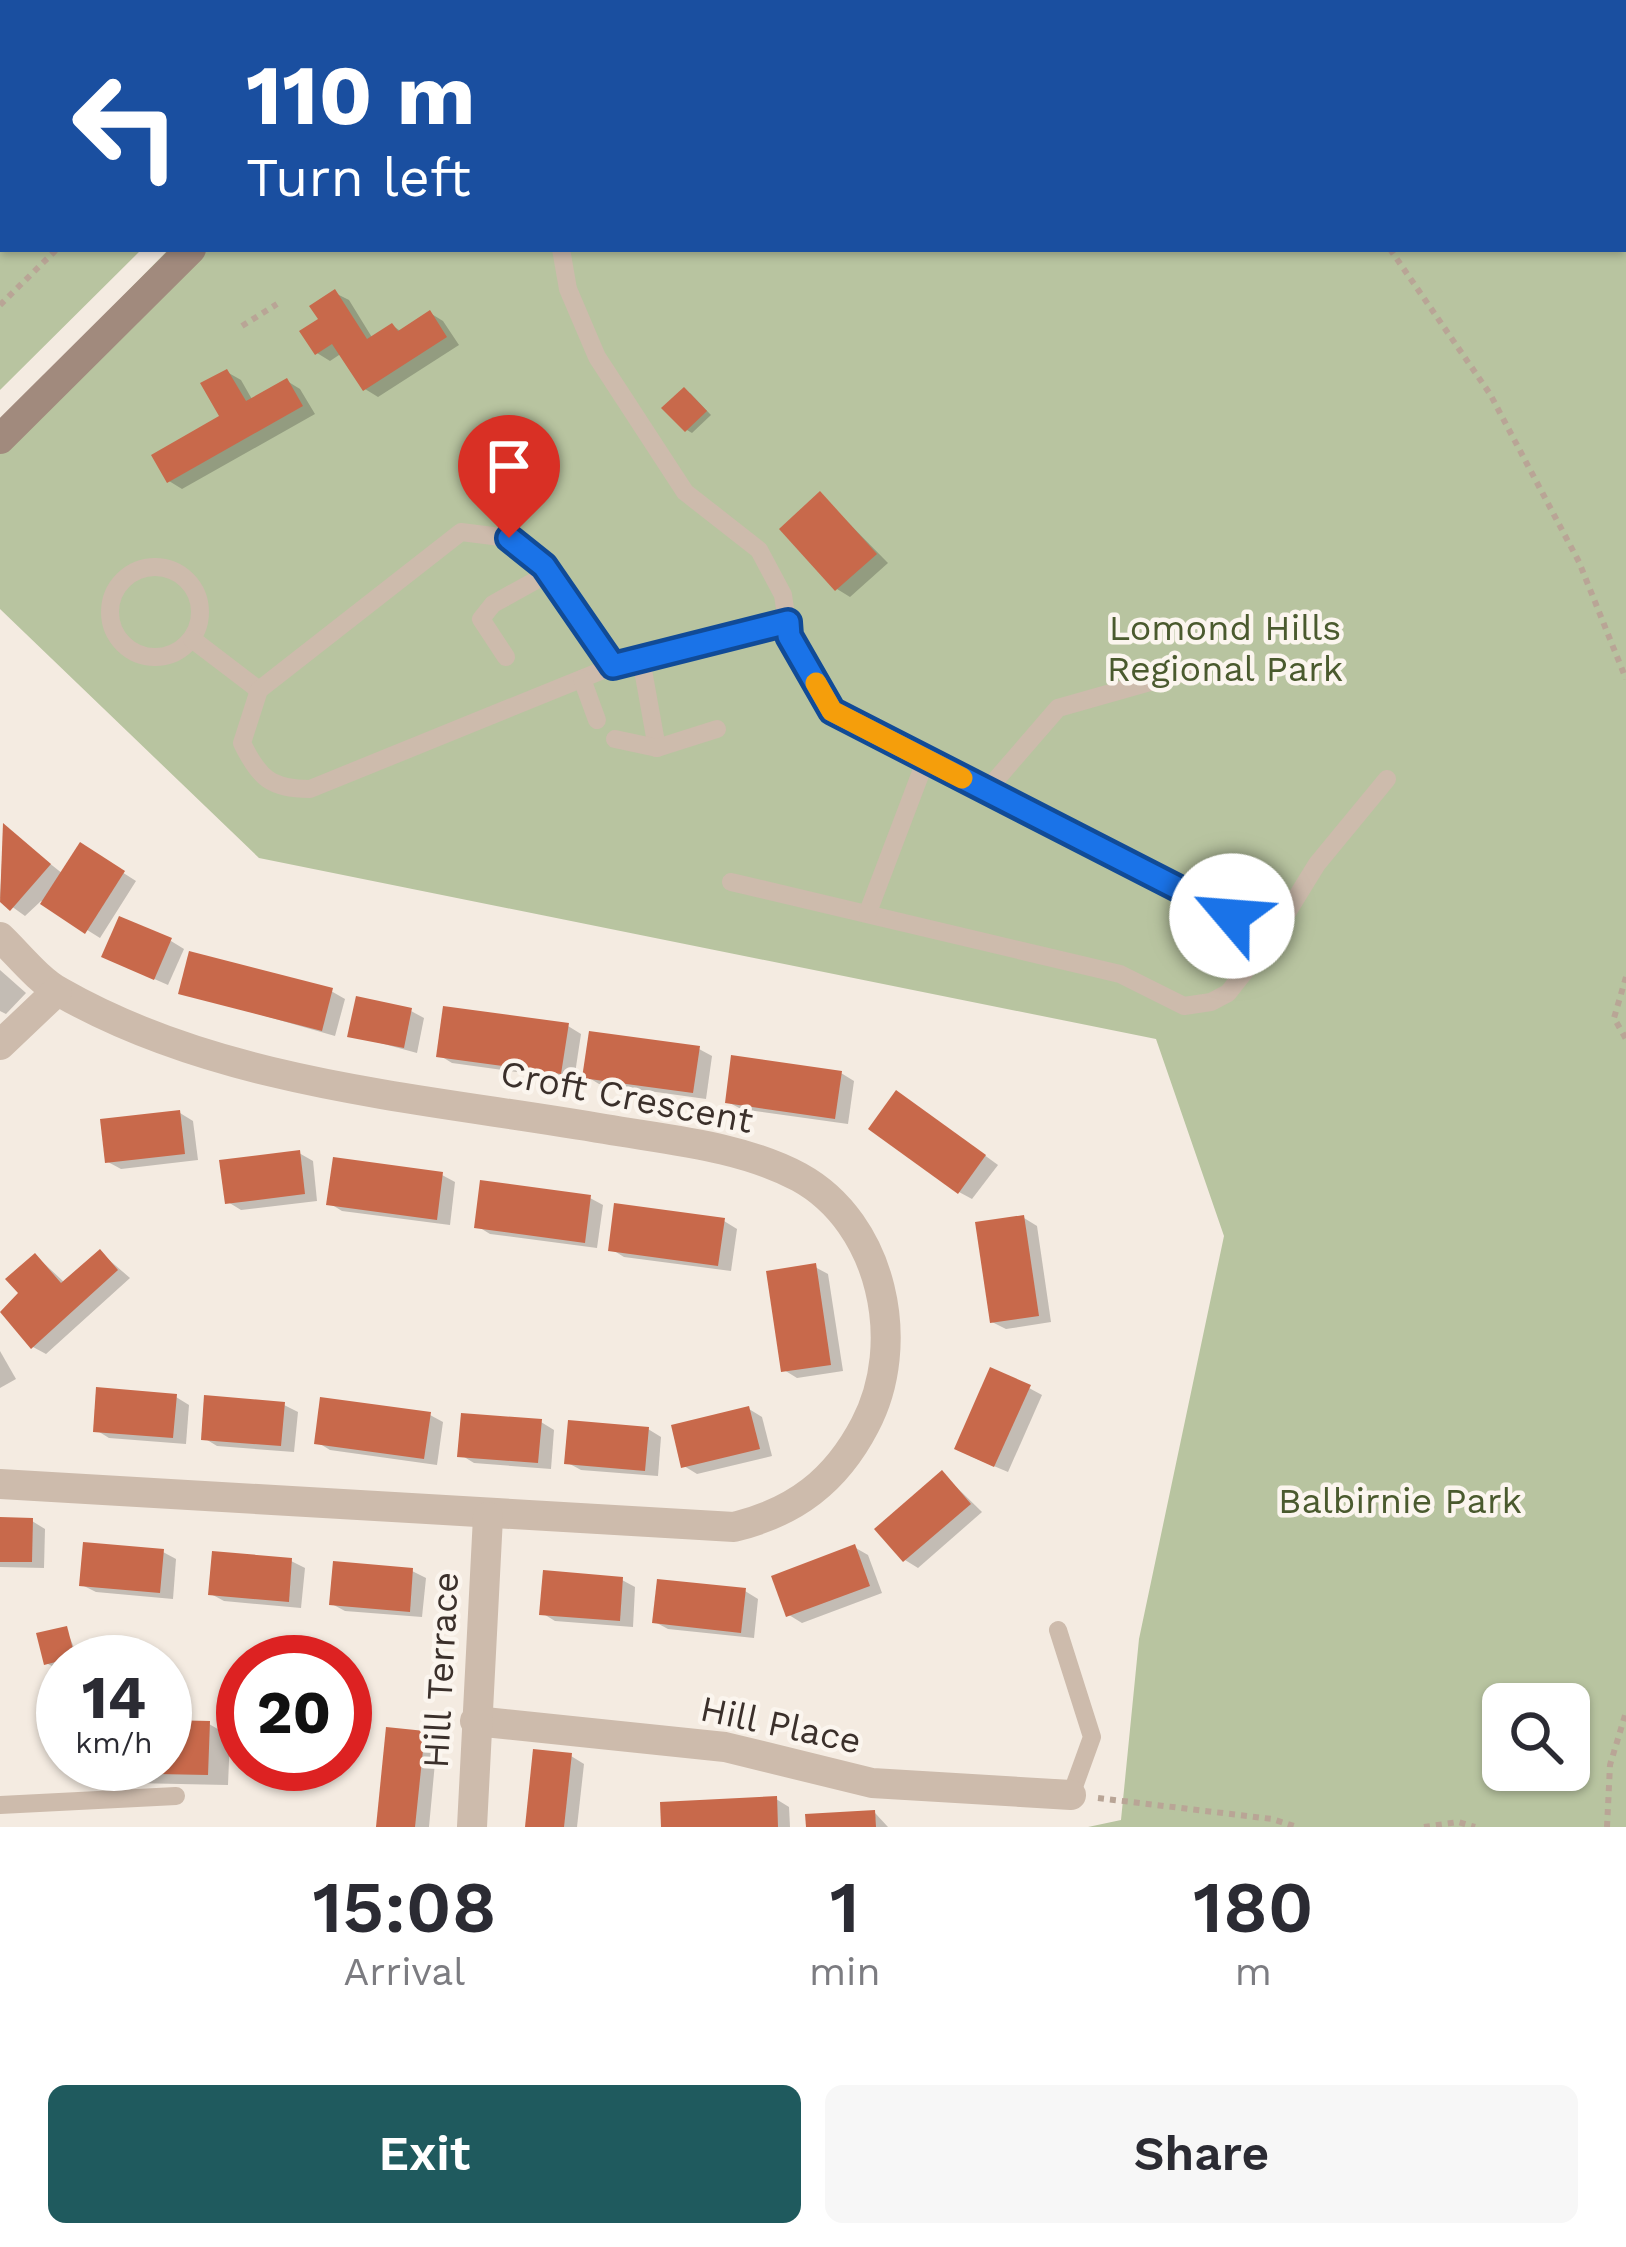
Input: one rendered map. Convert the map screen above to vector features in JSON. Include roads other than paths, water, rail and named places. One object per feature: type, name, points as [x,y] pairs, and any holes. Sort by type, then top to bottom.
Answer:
[{"type":"main road","points":[[0,439],[188,252]]},
{"type":"street","points":[[0,937],[57,991],[0,1045]]},
{"type":"street","name":"Croft Crescent","points":[[0,1484],[734,1527],[799,1503],[831,1477],[856,1442],[883,1381],[887,1328],[853,1228],[820,1191],[772,1164],[271,1069],[183,1045],[57,991]]},
{"type":"street","name":"Hill Terrace","points":[[472,1827],[488,1516]]},
{"type":"street","name":"Hill Place","points":[[475,1721],[725,1747],[872,1783],[1071,1795]]},
{"type":"lane","points":[[562,252],[568,289],[597,357],[685,492],[758,550],[783,595],[789,636],[832,711],[1272,937]]},
{"type":"lane","points":[[613,666],[549,573],[509,538],[461,532],[259,690],[242,743],[258,775],[280,789],[310,789],[613,666],[788,622]]},
{"type":"lane","points":[[151,566],[180,573],[191,583],[201,610],[192,638],[168,656],[152,657],[125,646],[115,634],[110,604],[124,578],[151,566]]},
{"type":"lane","points":[[506,657],[481,619],[493,604],[549,573]]},
{"type":"lane","points":[[192,638],[259,690]]},
{"type":"lane","points":[[641,659],[657,748]]},
{"type":"lane","points":[[987,790],[1058,708],[1185,672]]},
{"type":"lane","points":[[581,679],[597,720]]},
{"type":"lane","points":[[615,739],[657,748],[717,729]]},
{"type":"lane","points":[[868,912],[926,759]]},
{"type":"lane","points":[[731,882],[868,912],[1023,956],[1120,974],[1184,1006],[1228,993],[1272,937],[1317,864],[1388,779]]},
{"type":"lane","points":[[1058,1630],[1092,1737],[1071,1795]]},
{"type":"lane","points":[[0,1805],[176,1796]]},
{"type":"park label","name":"Lomond Hills Regional Park","points":[[1225,648]]},
{"type":"park label","name":"Balbirnie Park","points":[[1400,1500]]}]
